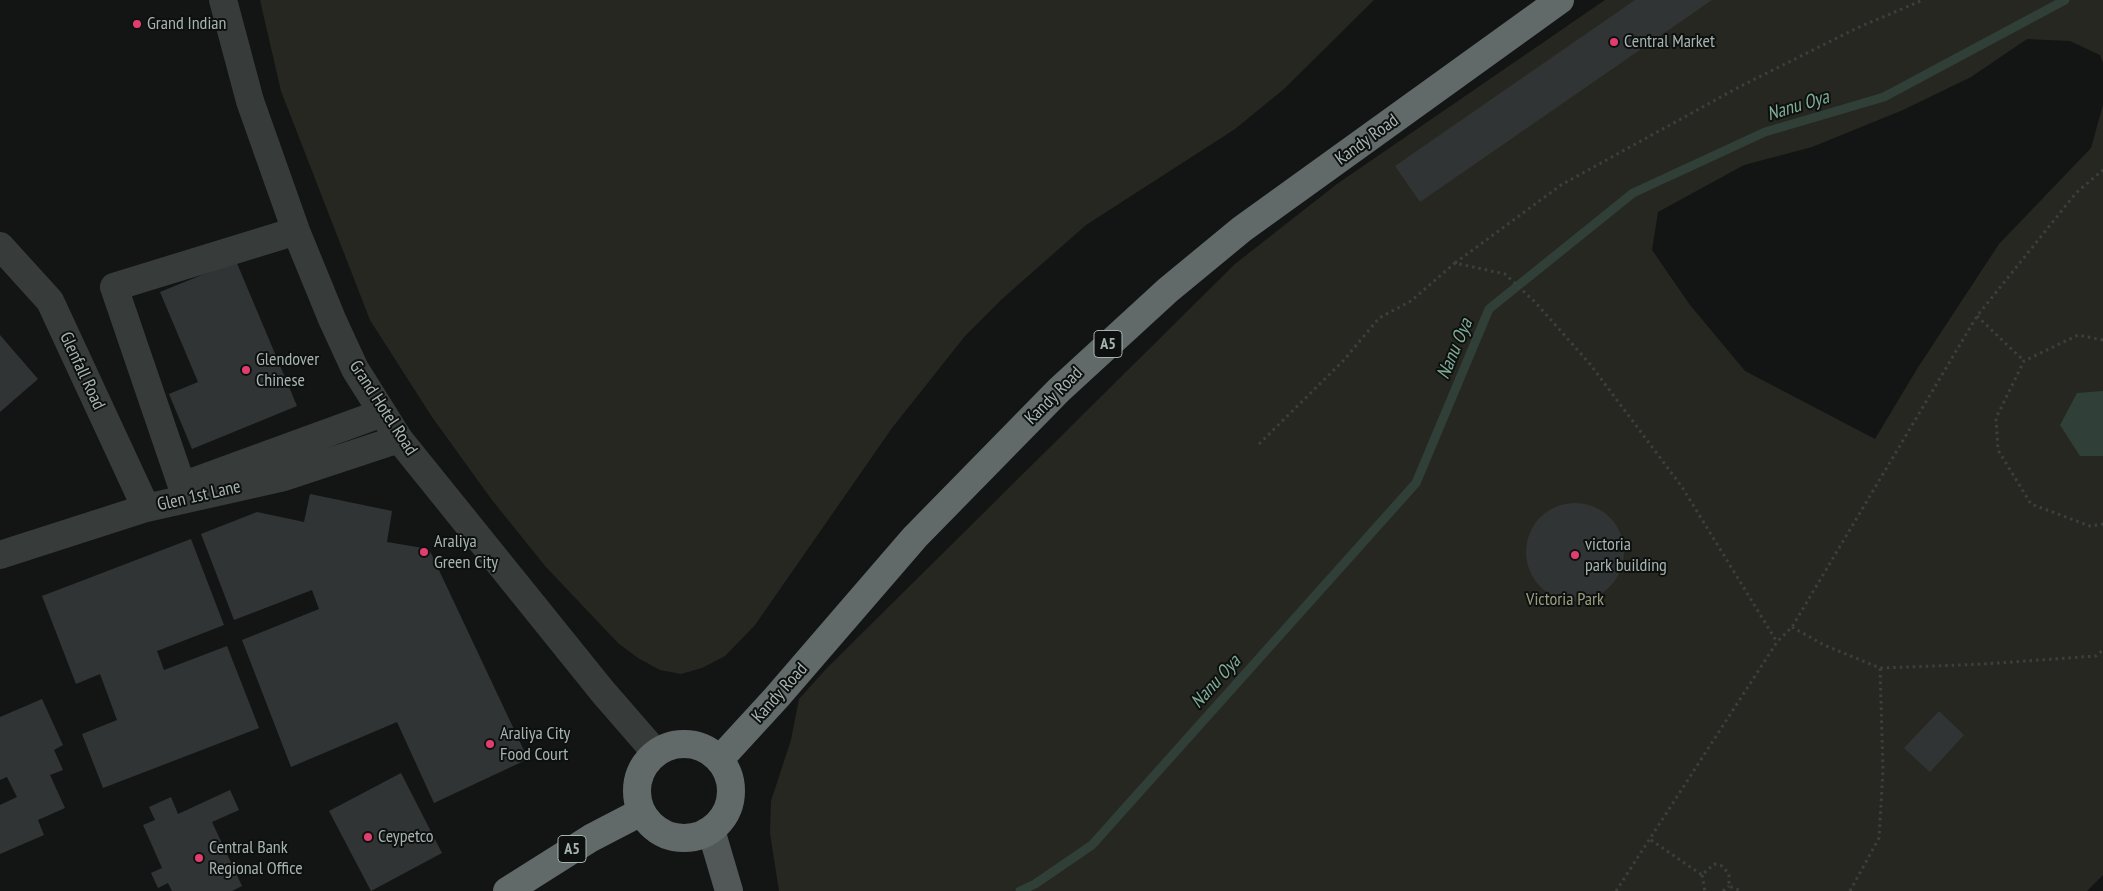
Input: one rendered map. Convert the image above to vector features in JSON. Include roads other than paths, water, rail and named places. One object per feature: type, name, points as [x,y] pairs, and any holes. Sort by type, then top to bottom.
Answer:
[{"type":"highway","name":"Kandy Road","points":[[720,759],[789,684],[914,537],[1060,390],[1168,290],[1242,229],[1560,0]]},
{"type":"highway","points":[[676,744],[702,746],[720,759],[732,783],[728,810],[711,830],[686,839],[661,833],[641,812],[636,790],[642,766],[656,753],[676,744]]},
{"type":"highway","name":"A5","points":[[507,891],[591,838],[641,812]]},
{"type":"main road","points":[[711,830],[729,891]]},
{"type":"street","name":"Grand Hotel Road","points":[[223,0],[250,101],[296,231],[351,361],[399,439],[603,692],[656,753]]},
{"type":"street","points":[[296,231],[114,287],[182,486],[382,413]]},
{"type":"street","name":"Glenfall Road","points":[[0,246],[50,301],[146,508]]},
{"type":"street","name":"Glen 1st Lane","points":[[0,555],[146,508],[284,477],[399,439]]},
{"type":"waterway","name":"Nanu Oya","points":[[1020,891],[1035,884],[1092,845],[1416,483],[1489,309],[1633,193],[1765,132],[1884,97],[2065,0]]},
{"type":"place","name":"Grand Indian","points":[[137,24]]},
{"type":"place","name":"Central Market","points":[[1614,42]]},
{"type":"place","name":"Glendover Chinese","points":[[246,370]]},
{"type":"place","name":"Araliya Green City","points":[[424,552]]},
{"type":"place","name":"victoria park building","points":[[1575,555]]},
{"type":"place","name":"Araliya City Food Court","points":[[490,744]]},
{"type":"place","name":"Ceypetco","points":[[368,837]]},
{"type":"place","name":"Central Bank Regional Office","points":[[199,858]]},
{"type":"park label","name":"Victoria Park","points":[[1565,600]]}]
